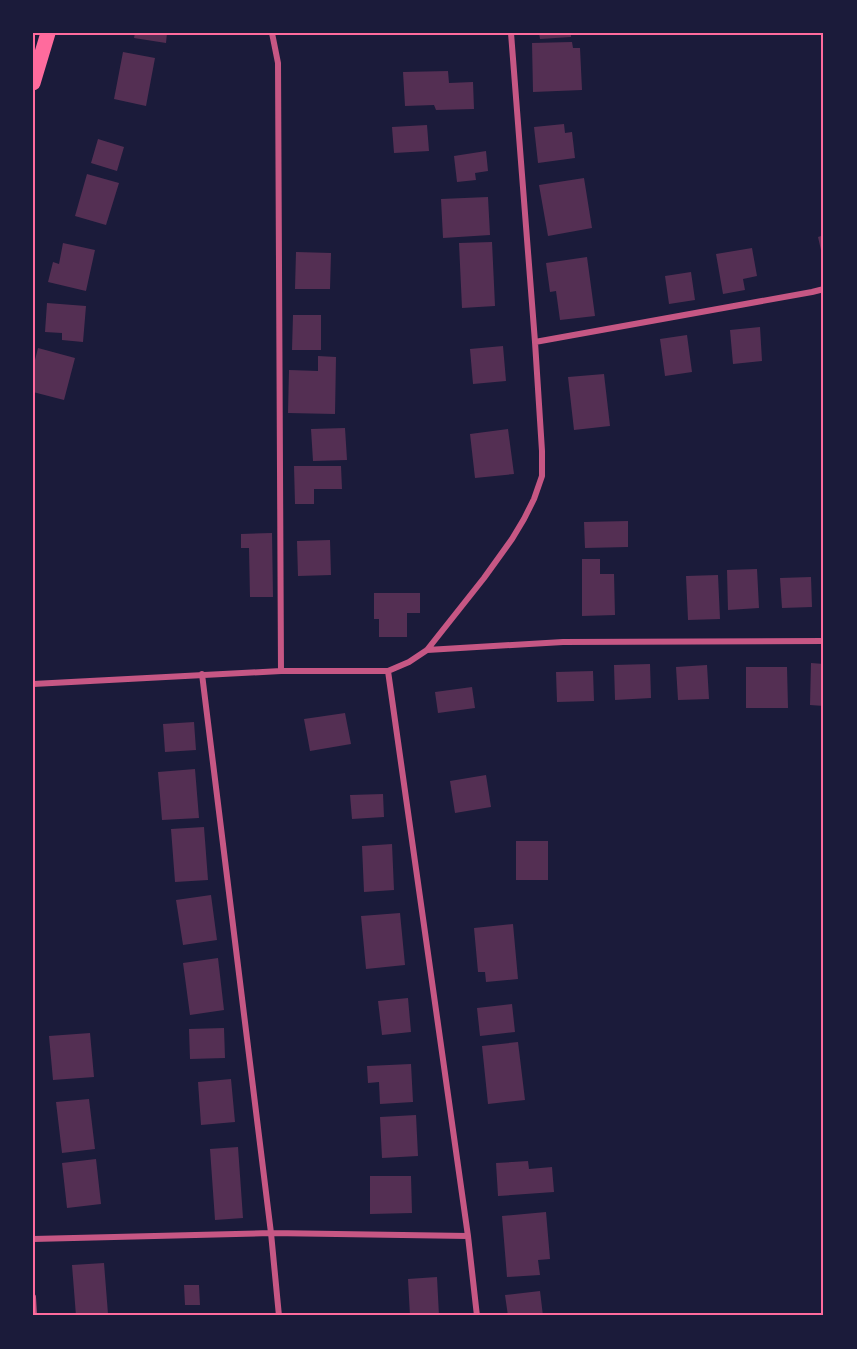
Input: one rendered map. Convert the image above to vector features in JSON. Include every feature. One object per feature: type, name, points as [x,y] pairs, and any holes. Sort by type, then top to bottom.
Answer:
[{"type":"main road","points":[[33,84],[48,33]]},
{"type":"street","points":[[272,33],[278,63],[281,671]]},
{"type":"street","points":[[33,684],[281,671],[388,671],[409,662],[427,650],[484,578],[524,519],[534,500],[542,476],[535,342],[511,33]]},
{"type":"street","points":[[535,342],[824,289]]},
{"type":"street","points":[[427,650],[563,642],[824,641]]},
{"type":"street","points":[[388,671],[468,1236],[477,1316]]},
{"type":"street","points":[[202,674],[271,1233],[279,1316]]},
{"type":"street","points":[[33,1239],[271,1233],[468,1236]]},
{"type":"street","points":[[33,1297],[34,1316]]},
{"type":"building","points":[[135,33],[167,33],[166,43],[134,38]]},
{"type":"building","points":[[539,33],[571,33],[571,37],[540,39]]},
{"type":"building","points":[[572,42],[573,48],[580,48],[582,90],[533,92],[532,43]]},
{"type":"building","points":[[123,52],[155,58],[146,106],[114,99]]},
{"type":"building","points":[[448,71],[449,83],[473,82],[474,109],[436,110],[434,105],[405,106],[403,72]]},
{"type":"building","points":[[564,124],[565,133],[572,132],[575,158],[538,163],[534,127]]},
{"type":"building","points":[[427,125],[429,151],[394,153],[392,127]]},
{"type":"building","points":[[98,139],[124,147],[117,171],[91,163]]},
{"type":"building","points":[[486,151],[488,171],[475,173],[476,180],[457,182],[454,156]]},
{"type":"building","points":[[87,174],[119,183],[106,225],[75,216]]},
{"type":"building","points":[[584,178],[592,228],[548,236],[539,185]]},
{"type":"building","points":[[488,197],[490,235],[443,238],[441,199]]},
{"type":"building","points":[[824,235],[824,259],[823,259],[818,237]]},
{"type":"building","points":[[492,242],[495,306],[462,308],[459,243]]},
{"type":"building","points":[[63,243],[95,250],[86,291],[48,282],[53,262],[59,264]]},
{"type":"building","points":[[752,248],[757,276],[743,279],[745,290],[723,294],[716,254]]},
{"type":"building","points":[[296,252],[331,253],[330,289],[295,289]]},
{"type":"building","points":[[587,257],[595,316],[560,320],[556,291],[550,292],[546,263]]},
{"type":"building","points":[[691,272],[695,300],[669,304],[665,276]]},
{"type":"building","points":[[47,303],[86,306],[83,342],[62,340],[62,333],[45,332]]},
{"type":"building","points":[[293,315],[321,315],[321,350],[292,350]]},
{"type":"building","points":[[760,327],[762,361],[733,364],[730,330]]},
{"type":"building","points":[[687,335],[692,372],[665,376],[660,339]]},
{"type":"building","points":[[503,346],[506,381],[473,384],[470,349]]},
{"type":"building","points":[[38,348],[75,358],[64,400],[33,392],[33,368]]},
{"type":"building","points":[[318,356],[336,357],[335,414],[288,413],[289,370],[318,371]]},
{"type":"building","points":[[604,374],[610,426],[574,430],[568,377]]},
{"type":"building","points":[[345,428],[347,460],[313,461],[311,429]]},
{"type":"building","points":[[508,429],[514,474],[475,478],[470,434]]},
{"type":"building","points":[[294,466],[341,466],[342,489],[314,489],[314,504],[295,504]]},
{"type":"building","points":[[628,521],[628,547],[585,548],[584,522]]},
{"type":"building","points":[[272,533],[273,597],[250,597],[249,548],[241,548],[241,534]]},
{"type":"building","points":[[330,540],[331,575],[298,576],[297,541]]},
{"type":"building","points":[[582,559],[600,559],[600,574],[614,574],[615,615],[582,616]]},
{"type":"building","points":[[757,569],[759,608],[728,610],[727,570]]},
{"type":"building","points":[[718,575],[720,619],[688,620],[686,576]]},
{"type":"building","points":[[811,577],[812,607],[782,608],[780,578]]},
{"type":"building","points":[[374,593],[420,593],[420,613],[407,613],[407,637],[379,637],[379,619],[374,619]]},
{"type":"building","points":[[811,663],[824,664],[824,706],[810,705]]},
{"type":"building","points":[[650,664],[651,698],[615,700],[614,665]]},
{"type":"building","points":[[707,665],[709,699],[678,700],[676,667]]},
{"type":"building","points":[[746,667],[787,667],[788,708],[746,708]]},
{"type":"building","points":[[593,671],[594,701],[557,702],[556,672]]},
{"type":"building","points":[[472,687],[475,708],[438,713],[435,692]]},
{"type":"building","points":[[345,713],[351,744],[310,751],[304,719]]},
{"type":"building","points":[[194,722],[196,750],[165,752],[163,724]]},
{"type":"building","points":[[195,769],[199,818],[162,820],[158,772]]},
{"type":"building","points":[[486,775],[491,807],[455,813],[450,781]]},
{"type":"building","points":[[383,794],[384,817],[352,819],[350,795]]},
{"type":"building","points":[[204,827],[208,880],[175,882],[171,829]]},
{"type":"building","points":[[516,841],[548,841],[548,880],[516,880]]},
{"type":"building","points":[[392,844],[394,890],[364,892],[362,846]]},
{"type":"building","points":[[211,895],[217,940],[183,945],[176,900]]},
{"type":"building","points":[[400,913],[405,965],[366,969],[361,916]]},
{"type":"building","points":[[513,924],[518,979],[486,982],[485,972],[478,972],[474,928]]},
{"type":"building","points":[[218,958],[224,1010],[190,1015],[183,963]]},
{"type":"building","points":[[408,998],[411,1032],[382,1035],[378,1001]]},
{"type":"building","points":[[512,1004],[515,1032],[480,1036],[477,1008]]},
{"type":"building","points":[[224,1028],[225,1058],[190,1059],[189,1029]]},
{"type":"building","points":[[90,1033],[94,1077],[53,1080],[49,1036]]},
{"type":"building","points":[[518,1042],[525,1100],[488,1104],[482,1046]]},
{"type":"building","points":[[411,1064],[413,1102],[380,1104],[379,1082],[368,1083],[367,1066]]},
{"type":"building","points":[[231,1079],[235,1122],[201,1125],[198,1082]]},
{"type":"building","points":[[89,1099],[95,1149],[62,1153],[56,1102]]},
{"type":"building","points":[[416,1115],[418,1156],[382,1158],[380,1117]]},
{"type":"building","points":[[238,1147],[243,1218],[215,1220],[210,1149]]},
{"type":"building","points":[[96,1159],[101,1204],[67,1208],[62,1163]]},
{"type":"building","points":[[528,1161],[529,1169],[552,1167],[554,1192],[498,1196],[496,1163]]},
{"type":"building","points":[[370,1176],[411,1176],[412,1213],[370,1214]]},
{"type":"building","points":[[546,1212],[550,1259],[538,1260],[540,1275],[507,1277],[502,1216]]},
{"type":"building","points":[[104,1263],[108,1314],[76,1316],[72,1265]]},
{"type":"building","points":[[437,1277],[439,1316],[410,1316],[408,1279]]},
{"type":"building","points":[[184,1285],[199,1285],[200,1305],[185,1305]]},
{"type":"building","points":[[540,1291],[543,1316],[508,1316],[505,1295]]}]
